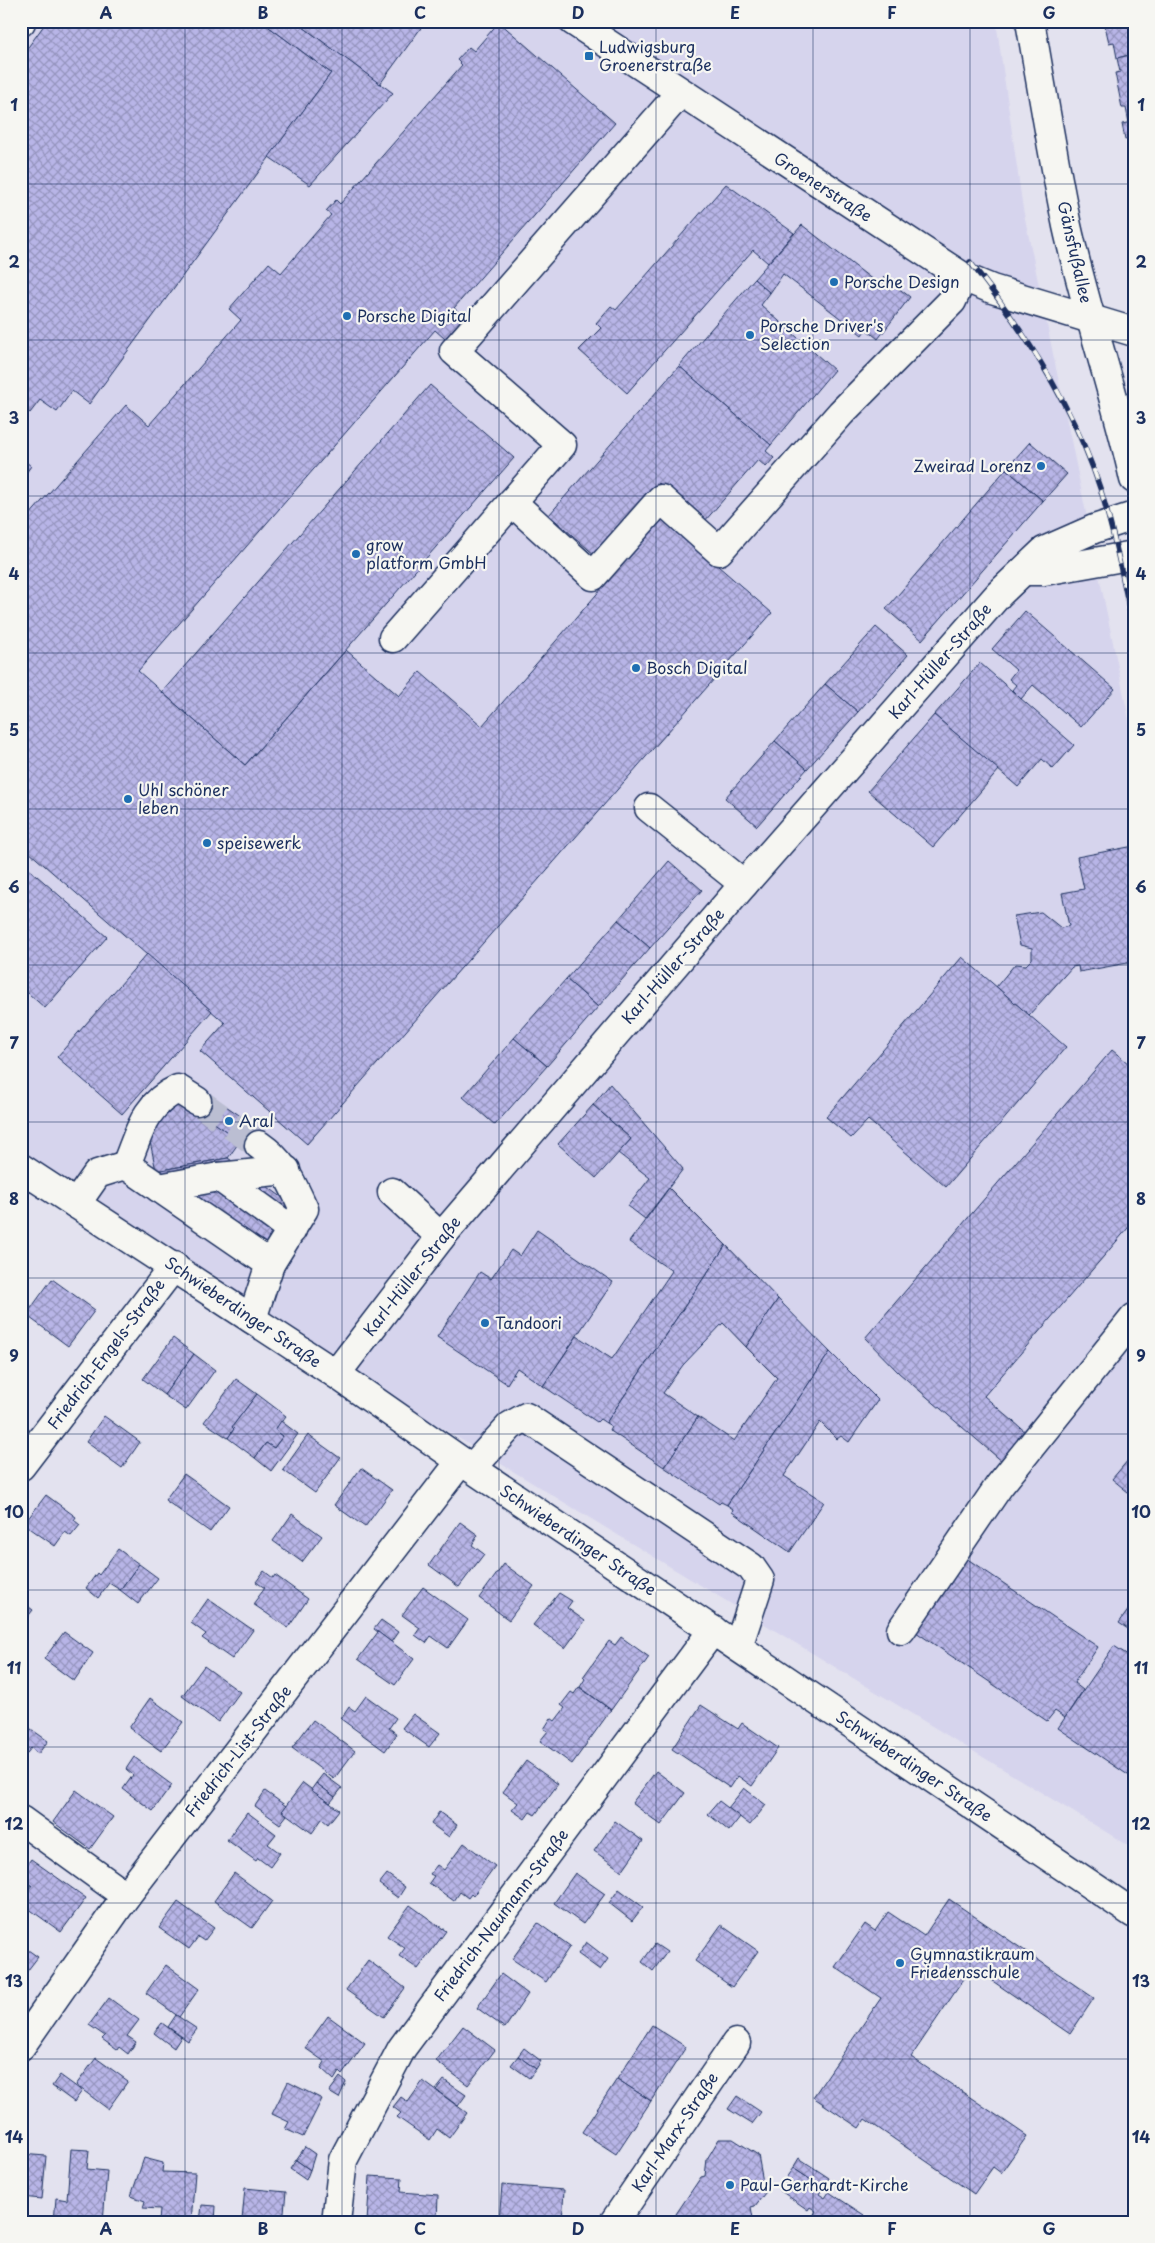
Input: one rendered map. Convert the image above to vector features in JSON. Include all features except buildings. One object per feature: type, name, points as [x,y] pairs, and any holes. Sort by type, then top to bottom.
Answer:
[{"type":"street","name":"Groenerstraße","points":[[573,21],[963,278],[992,289],[1134,332]]},
{"type":"street","name":"Gänsfußallee","points":[[1030,21],[1067,226],[1090,318],[1122,426],[1134,479]]},
{"type":"street","points":[[393,638],[562,445],[454,351],[680,93]]},
{"type":"street","points":[[512,502],[593,576],[661,499],[719,551],[841,413],[952,301],[963,278]]},
{"type":"street","name":"Karl-Hüller-Straße","points":[[336,1374],[441,1237],[744,884],[992,602],[1044,551],[1094,529],[1134,516]]},
{"type":"street","points":[[1024,570],[1044,571],[1134,555]]},
{"type":"street","points":[[649,808],[744,884]]},
{"type":"street","points":[[126,1165],[143,1119],[165,1094],[178,1089],[197,1100]]},
{"type":"street","points":[[252,1319],[270,1264],[304,1210],[286,1170],[273,1154],[259,1145]]},
{"type":"street","points":[[126,1165],[270,1264]]},
{"type":"street","points":[[76,1204],[97,1174],[126,1165]]},
{"type":"street","name":"Schwieberdinger Straße","points":[[21,1168],[174,1266],[336,1374],[1134,1914]]},
{"type":"street","points":[[159,1188],[286,1170]]},
{"type":"street","points":[[219,1178],[292,1230]]},
{"type":"street","points":[[392,1192],[441,1237]]},
{"type":"street","name":"Friedrich-Engels-Straße","points":[[21,1466],[174,1266]]},
{"type":"street","points":[[901,1630],[999,1486],[1134,1318]]},
{"type":"street","name":"Friedrich-List-Straße","points":[[21,2046],[126,1896],[467,1464],[510,1426],[526,1417],[751,1567],[760,1580],[738,1647]]},
{"type":"street","name":"Friedrich-Naumann-Straße","points":[[336,2222],[343,2160],[402,2048],[713,1630]]},
{"type":"street","points":[[21,1820],[126,1896]]},
{"type":"street","name":"Karl-Marx-Straße","points":[[614,2222],[736,2043]]},
{"type":"shaded area","points":[[21,21],[996,21],[1023,209],[1134,744],[1134,1849],[21,1172]]},
{"type":"tunnel","points":[[197,1101],[259,1145]]},
{"type":"railway","points":[[970,262],[1028,342],[1045,369],[1076,427],[1100,488],[1119,560],[1134,632]]},
{"type":"place","name":"Ludwigsburg Groenerstraße","points":[[589,56]]},
{"type":"place","name":"Porsche Design","points":[[834,282]]},
{"type":"place","name":"Porsche Digital","points":[[347,316]]},
{"type":"place","name":"Porsche Driver's Selection","points":[[750,335]]},
{"type":"place","name":"Zweirad Lorenz","points":[[1041,466]]},
{"type":"place","name":"grow platform GmbH","points":[[356,554]]},
{"type":"place","name":"Bosch Digital","points":[[636,668]]},
{"type":"place","name":"Uhl schöner leben","points":[[128,799]]},
{"type":"place","name":"speisewerk","points":[[207,843]]},
{"type":"place","name":"Aral","points":[[229,1121]]},
{"type":"place","name":"Tandoori","points":[[485,1323]]},
{"type":"place","name":"Gymnastikraum Friedensschule","points":[[900,1963]]},
{"type":"place","name":"Paul-Gerhardt-Kirche","points":[[730,2185]]}]
